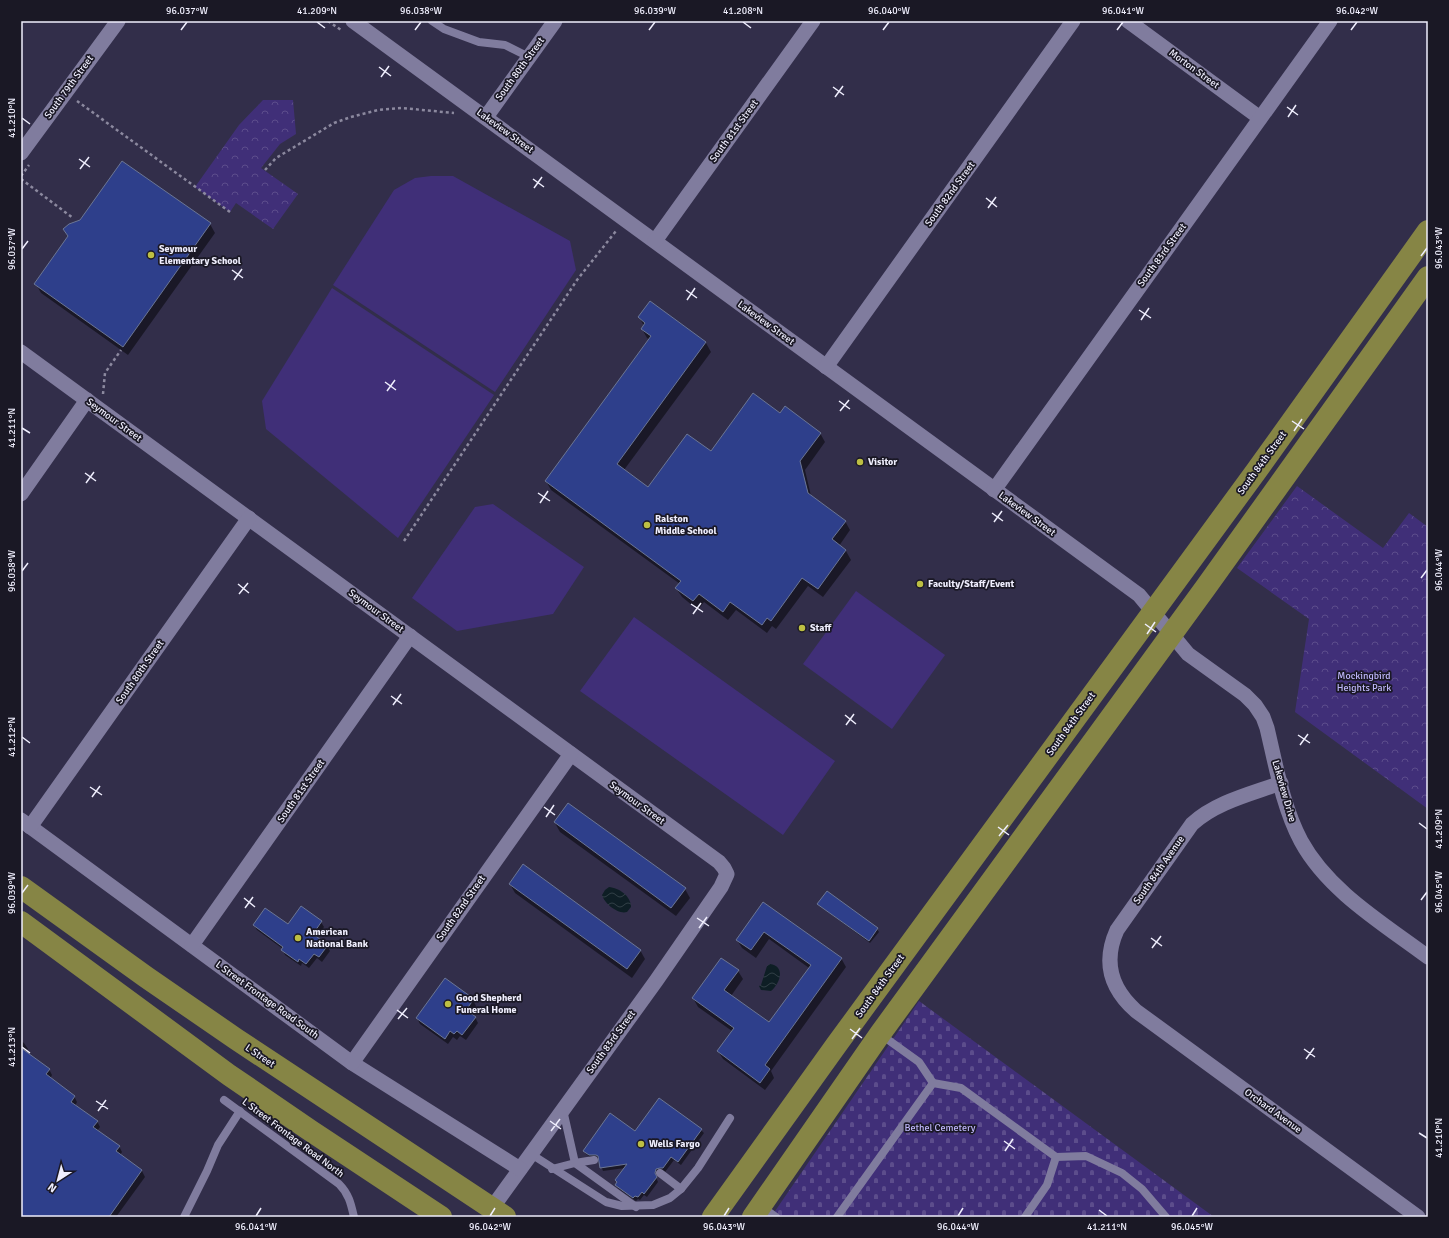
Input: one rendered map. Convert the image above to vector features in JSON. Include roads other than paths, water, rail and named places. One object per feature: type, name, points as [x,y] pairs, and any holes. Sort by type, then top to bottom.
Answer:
[{"type":"main road","name":"South 84th Street","points":[[713,1217],[841,1038],[1153,613],[1428,231]]},
{"type":"main road","points":[[763,1213],[880,1034],[1206,586],[1428,277]]},
{"type":"main road","name":"L Street","points":[[21,887],[236,1040],[498,1213]]},
{"type":"main road","points":[[21,922],[242,1084],[428,1211]]},
{"type":"street","name":"South 79th Street","points":[[21,153],[118,21]]},
{"type":"street","name":"Lakeview Street","points":[[353,21],[1139,595],[1171,634]]},
{"type":"street","name":"South 80th Street","points":[[486,118],[555,21]]},
{"type":"street","name":"South 81st Street","points":[[655,242],[813,21]]},
{"type":"street","name":"South 82nd Street","points":[[826,367],[1074,21]]},
{"type":"street","name":"Morton Street","points":[[1128,21],[1260,118]]},
{"type":"street","name":"South 83rd Street","points":[[994,490],[1330,21]]},
{"type":"street","name":"Seymour Street","points":[[21,352],[719,862],[727,874]]},
{"type":"street","points":[[21,494],[87,400]]},
{"type":"street","name":"South 80th Street","points":[[26,823],[249,518]]},
{"type":"street","name":"Lakeview Drive","points":[[1171,634],[1188,654],[1245,695],[1255,705],[1263,717],[1286,804],[1293,824],[1316,864],[1334,885],[1350,899],[1428,958]]},
{"type":"street","name":"South 81st Street","points":[[192,945],[410,636]]},
{"type":"street","name":"South 82nd Street","points":[[352,1063],[571,754]]},
{"type":"street","name":"South 84th Avenue","points":[[1130,1005],[1118,991],[1110,968],[1109,954],[1112,941],[1117,930],[1196,819],[1219,806],[1281,783]]},
{"type":"street","name":"L Street Frontage Road South","points":[[26,823],[352,1063],[520,1169]]},
{"type":"street","name":"South 83rd Street","points":[[498,1213],[520,1169],[721,887],[727,874]]},
{"type":"street","name":"Orchard Avenue","points":[[1130,1005],[1418,1217]]},
{"type":"lane","points":[[432,21],[444,28],[479,42],[505,45],[529,57]]},
{"type":"lane","points":[[880,1034],[919,1062],[933,1083],[961,1088],[1056,1157],[1086,1156],[1122,1174],[1142,1189],[1166,1217]]},
{"type":"lane","points":[[837,1217],[933,1083]]},
{"type":"lane","name":"L Street Frontage Road North","points":[[224,1100],[344,1189],[350,1200],[354,1217]]},
{"type":"lane","points":[[563,1110],[575,1163],[636,1207]]},
{"type":"lane","points":[[184,1217],[207,1172],[218,1145],[240,1111]]},
{"type":"lane","points":[[531,1154],[552,1169],[576,1182],[606,1202],[622,1206],[636,1207],[653,1205],[670,1198],[681,1188],[698,1168],[730,1118]]},
{"type":"lane","points":[[1025,1217],[1047,1185],[1056,1157]]},
{"type":"lane","points":[[552,1169],[594,1160]]},
{"type":"lane","points":[[660,1173],[681,1188]]},
{"type":"water","points":[[609,887],[617,889],[627,896],[631,907],[627,912],[620,912],[612,908],[605,901],[602,895]]},
{"type":"water","points":[[770,964],[775,965],[778,968],[780,972],[779,980],[771,991],[761,990],[759,986],[761,985],[767,966]]},
{"type":"place","name":"Seymour Elementary School","points":[[151,255]]},
{"type":"place","name":"Visitor","points":[[860,462]]},
{"type":"place","name":"Ralston Middle School","points":[[647,525]]},
{"type":"place","name":"Faculty/Staff/Event","points":[[920,584]]},
{"type":"place","name":"Staff","points":[[802,628]]},
{"type":"place","name":"American National Bank","points":[[298,938]]},
{"type":"place","name":"Good Shepherd Funeral Home","points":[[448,1004]]},
{"type":"place","name":"Wells Fargo","points":[[641,1144]]},
{"type":"park label","name":"Mockingbird Heights Park","points":[[1364,682]]},
{"type":"park label","name":"Bethel Cemetery","points":[[940,1128]]}]
